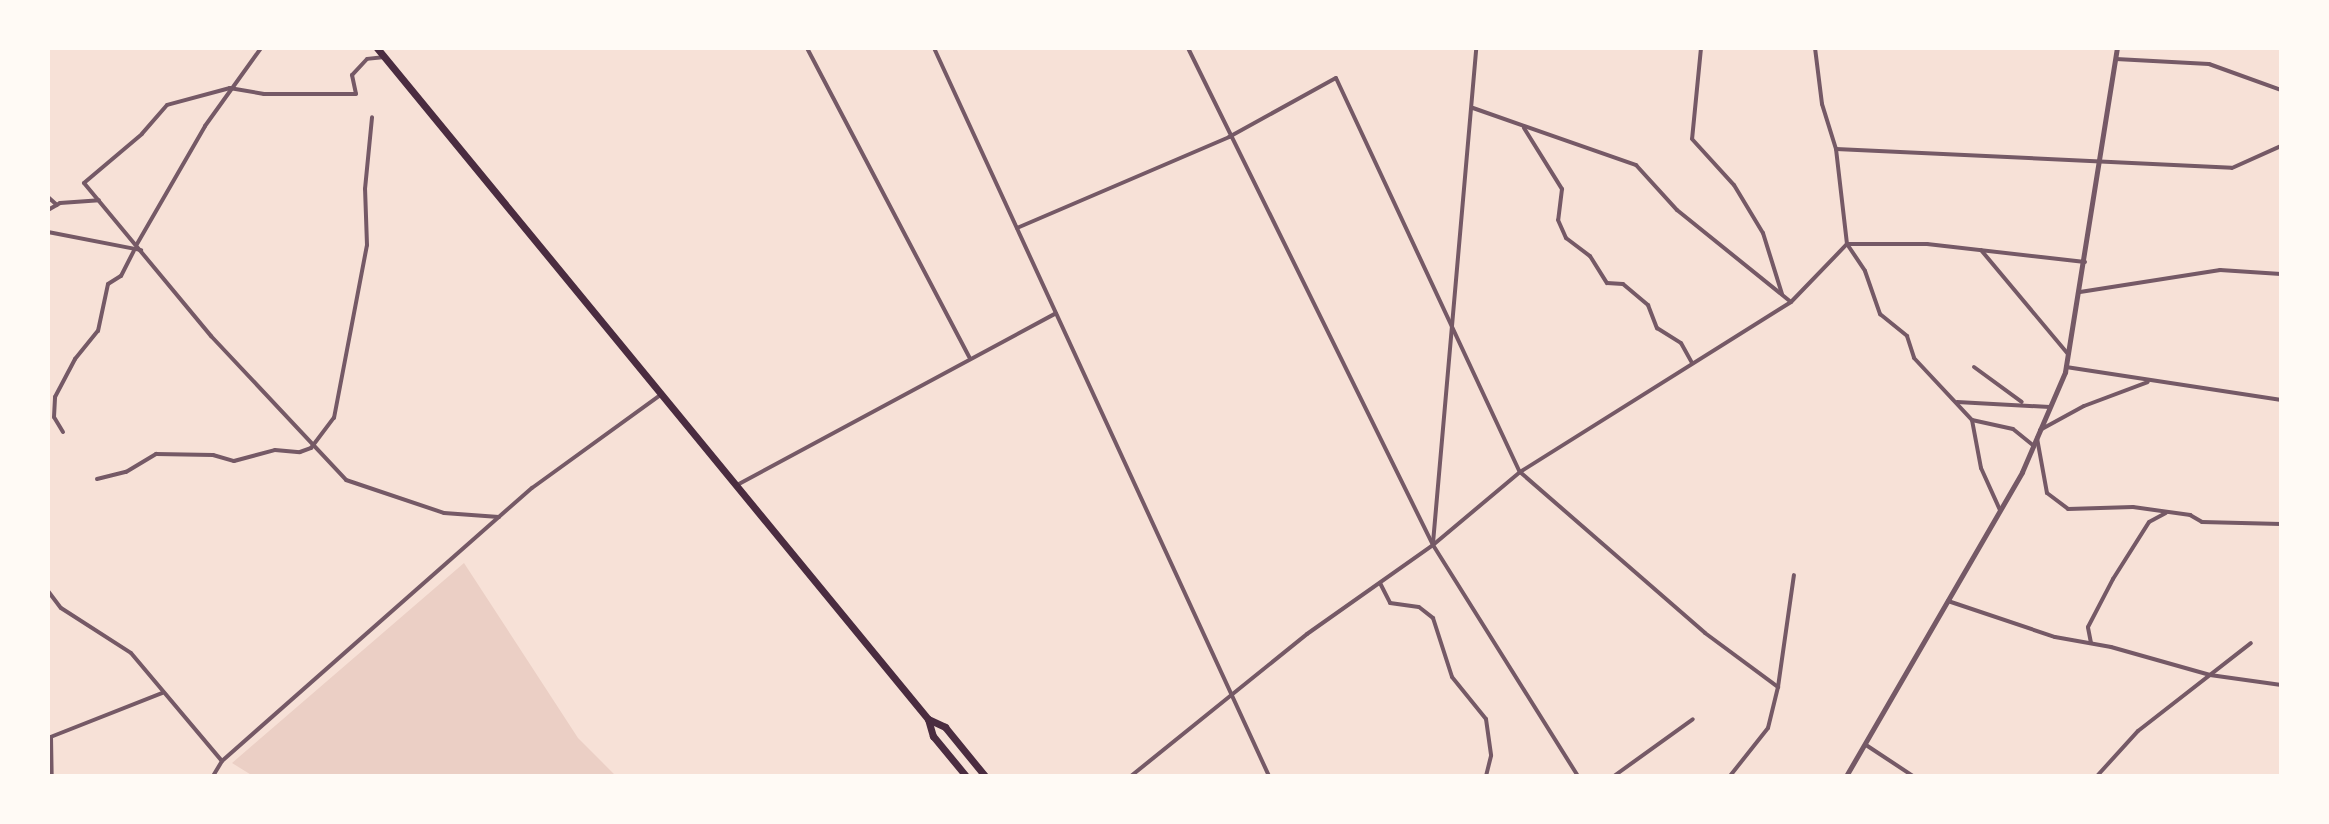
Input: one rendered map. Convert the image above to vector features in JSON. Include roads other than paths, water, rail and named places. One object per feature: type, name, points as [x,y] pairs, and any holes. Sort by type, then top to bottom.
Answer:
[{"type":"highway","points":[[377,48],[664,393],[928,719],[933,736],[966,776]]},
{"type":"highway","points":[[928,719],[945,727],[985,776]]},
{"type":"street","points":[[137,244],[230,88],[261,48]]},
{"type":"street","points":[[807,48],[969,357]]},
{"type":"street","points":[[934,48],[1234,694],[1269,776]]},
{"type":"street","points":[[1188,48],[1229,137],[1433,545],[1578,776]]},
{"type":"street","points":[[1433,545],[1476,48]]},
{"type":"street","points":[[1701,48],[1692,139],[1734,185],[1763,233],[1782,295]]},
{"type":"street","points":[[1815,48],[1822,104],[1836,149],[1847,244],[1865,271],[1880,314],[1907,336],[1914,358],[1972,420],[2013,429],[2034,446]]},
{"type":"street","points":[[1846,776],[2000,510],[2034,446],[2066,367],[2117,48]]},
{"type":"street","points":[[385,57],[367,59],[352,75],[356,94],[264,94],[230,88],[167,105],[142,134],[84,183],[311,448],[346,480],[399,502],[444,513],[499,517]]},
{"type":"street","points":[[2116,59],[2209,64],[2281,90]]},
{"type":"street","points":[[1017,228],[1229,137],[1336,78],[1453,337],[1520,472],[1705,633],[1778,687]]},
{"type":"street","points":[[1473,108],[1636,165],[1677,210],[1791,302]]},
{"type":"street","points":[[97,479],[126,472],[156,454],[213,455],[234,461],[275,450],[311,448],[334,418],[357,320],[367,245],[365,189],[372,117]]},
{"type":"street","points":[[1521,125],[1562,189],[1558,220],[1566,238],[1590,256],[1607,283],[1623,284],[1648,305],[1657,328],[1681,343],[1692,363]]},
{"type":"street","points":[[1836,149],[2232,168],[2281,146]]},
{"type":"street","points":[[48,197],[57,205]]},
{"type":"street","points":[[48,210],[57,205],[99,200]]},
{"type":"street","points":[[48,232],[141,250]]},
{"type":"street","points":[[1131,776],[1234,694],[1433,545],[1520,472],[1791,302],[1847,244],[1981,250],[2085,262]]},
{"type":"street","points":[[1981,250],[2069,355]]},
{"type":"street","points":[[63,432],[54,417],[55,397],[75,359],[98,331],[108,284],[121,276],[134,251]]},
{"type":"street","points":[[2080,292],[2220,270],[2281,274]]},
{"type":"street","points":[[737,485],[969,357],[1056,313]]},
{"type":"street","points":[[1974,367],[2024,404]]},
{"type":"street","points":[[2066,367],[2281,400]]},
{"type":"street","points":[[2040,430],[2084,406],[2148,382]]},
{"type":"street","points":[[213,776],[222,761],[499,517],[664,393]]},
{"type":"street","points":[[1954,402],[2050,407]]},
{"type":"street","points":[[1972,420],[1981,468],[2000,510]]},
{"type":"street","points":[[2037,438],[2047,493],[2068,509],[2169,512],[2202,522],[2281,524]]},
{"type":"street","points":[[2091,643],[2088,627],[2113,579],[2149,522],[2169,512]]},
{"type":"street","points":[[1730,776],[1768,728],[1778,687],[1794,575]]},
{"type":"street","points":[[1380,583],[1390,603],[1419,607],[1433,618],[1452,677],[1486,719],[1491,756],[1486,776]]},
{"type":"street","points":[[48,591],[61,608],[131,653],[222,761]]},
{"type":"street","points":[[1948,601],[2055,637],[2091,643],[2210,675],[2281,685]]},
{"type":"street","points":[[2097,776],[2138,731],[2251,643]]},
{"type":"street","points":[[52,776],[49,738],[162,693]]},
{"type":"street","points":[[1614,776],[1693,719]]},
{"type":"street","points":[[1866,745],[1913,776]]}]
